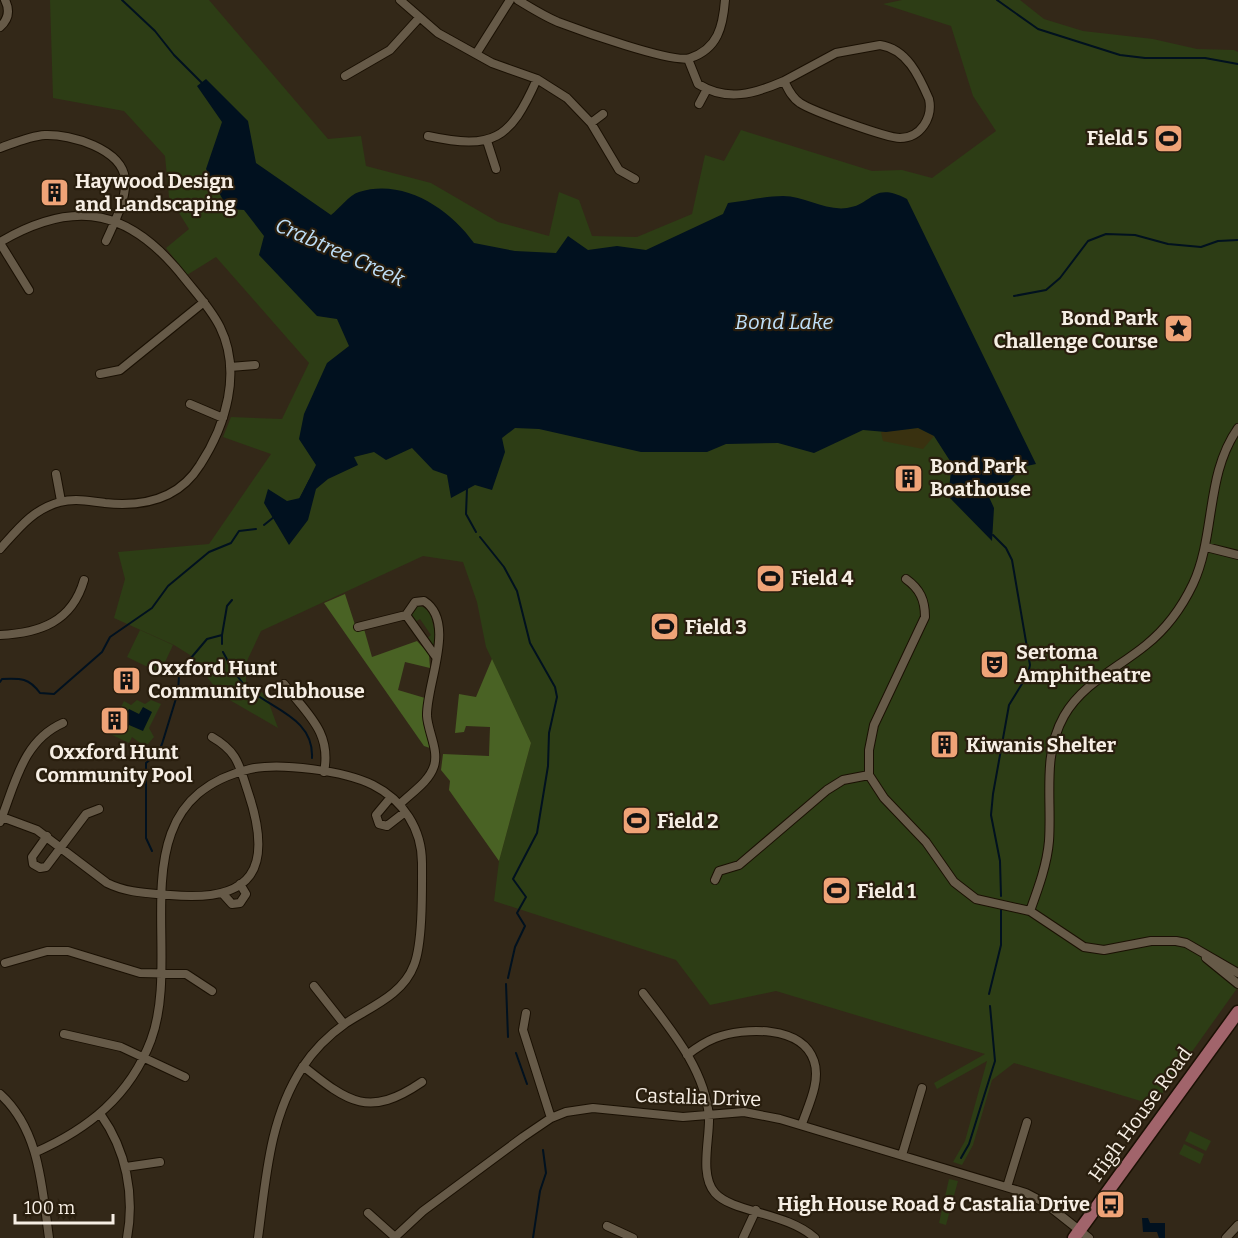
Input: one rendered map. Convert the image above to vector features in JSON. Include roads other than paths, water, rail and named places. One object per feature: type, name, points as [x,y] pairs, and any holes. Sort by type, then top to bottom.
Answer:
[{"type":"main road","name":"High House Road","points":[[1081,1235],[1238,1012]]},
{"type":"street","points":[[0,27],[7,17],[8,7],[5,0]]},
{"type":"street","points":[[400,0],[418,18],[476,54],[492,63],[537,80],[567,98],[591,123],[619,170],[635,179]]},
{"type":"street","points":[[476,54],[510,0]]},
{"type":"street","points":[[518,0],[572,27],[669,58],[688,59],[710,47],[715,40],[723,20],[725,0]]},
{"type":"street","points":[[345,76],[390,50],[418,18]]},
{"type":"street","points":[[688,59],[693,77],[707,89],[717,94],[736,96],[784,81],[846,50],[880,45],[893,47],[908,60],[926,93],[930,107],[929,115],[918,132],[901,138],[892,136],[800,104],[784,81]]},
{"type":"street","points":[[428,135],[462,142],[487,141],[504,132],[517,119],[537,80]]},
{"type":"street","points":[[699,104],[707,89]]},
{"type":"street","points":[[591,123],[603,114]]},
{"type":"street","points":[[0,148],[35,137],[50,135],[106,150],[117,159],[125,178],[124,192],[106,242]]},
{"type":"street","points":[[487,141],[496,169]]},
{"type":"street","points":[[0,549],[27,519],[61,501],[140,504],[171,494],[200,466],[223,418],[229,395],[230,367],[220,328],[204,303],[158,247],[133,229],[84,215],[58,217],[22,229],[0,243],[29,290]]},
{"type":"street","points":[[100,374],[120,370],[204,303]]},
{"type":"street","points":[[230,367],[255,365]]},
{"type":"street","points":[[190,404],[223,418]]},
{"type":"street","points":[[1030,911],[1046,858],[1050,761],[1061,722],[1084,691],[1148,644],[1170,621],[1190,592],[1206,547],[1219,465],[1238,428]]},
{"type":"street","points":[[56,474],[61,501]]},
{"type":"street","points":[[1206,547],[1238,555]]},
{"type":"street","points":[[906,579],[915,586],[924,599],[925,617],[874,726],[869,750],[870,775],[884,798],[926,842],[960,888],[976,899],[1030,911],[1069,940],[1091,949],[1104,950],[1166,939],[1186,943],[1238,973]]},
{"type":"street","points":[[0,635],[33,632],[52,623],[76,602],[84,580]]},
{"type":"street","points":[[358,627],[387,617],[406,615],[415,602],[424,601],[434,609],[440,629],[427,709],[434,764],[424,781],[400,804]]},
{"type":"street","points":[[406,615],[436,657]]},
{"type":"street","points":[[284,684],[325,740],[327,756],[324,772]]},
{"type":"street","points":[[63,723],[44,735],[26,756],[14,779],[1,819],[30,826],[115,886],[201,898],[223,894],[240,884],[254,867],[260,846],[257,820],[233,752],[212,737]]},
{"type":"street","points":[[36,1152],[76,1133],[101,1115],[124,1089],[143,1057],[159,1010],[162,972],[160,894],[164,853],[181,815],[209,787],[241,771],[278,766],[361,780],[400,804],[416,830],[422,854],[416,959],[410,974],[397,990],[345,1024],[317,1048],[303,1066],[283,1101],[275,1127],[258,1238]]},
{"type":"street","points":[[715,880],[719,871],[739,865],[827,790],[843,780],[870,775]]},
{"type":"street","points":[[391,797],[376,814],[378,824],[387,826],[405,812]]},
{"type":"street","points":[[46,837],[32,857],[35,866],[39,868],[46,867],[86,814],[99,809]]},
{"type":"street","points":[[223,894],[232,904],[240,903],[246,894],[240,884]]},
{"type":"street","points":[[1198,950],[1238,984]]},
{"type":"street","points":[[5,963],[41,952],[62,951],[133,971],[190,976],[212,991]]},
{"type":"street","points":[[314,986],[345,1024]]},
{"type":"street","points":[[643,993],[687,1055],[701,1081],[708,1114],[709,1184],[725,1201],[793,1222],[815,1238]]},
{"type":"street","points":[[526,1013],[523,1030],[551,1118]]},
{"type":"street","points":[[687,1055],[709,1041],[740,1032],[777,1034],[801,1043],[814,1062],[816,1076],[802,1125]]},
{"type":"street","points":[[64,1034],[110,1043],[185,1077]]},
{"type":"street","points":[[303,1066],[344,1095],[360,1103],[387,1102],[422,1082]]},
{"type":"street","points":[[902,1155],[922,1088]]},
{"type":"street","points":[[0,1094],[20,1119],[36,1152],[49,1238]]},
{"type":"street","name":"Castalia Drive","points":[[395,1238],[423,1211],[551,1118],[593,1108],[683,1117],[759,1113],[1036,1197],[1081,1235]]},
{"type":"street","points":[[101,1115],[118,1141],[126,1167],[129,1216],[127,1238]]},
{"type":"street","points":[[1007,1187],[1027,1122]]},
{"type":"street","points":[[126,1167],[160,1162]]},
{"type":"street","points":[[743,1238],[756,1210]]},
{"type":"street","points":[[368,1213],[395,1238]]},
{"type":"street","points":[[1229,1237],[1238,1225]]},
{"type":"street","points":[[607,1226],[633,1238]]},
{"type":"water","name":"Bond Lake","points":[[206,79],[248,121],[256,163],[331,215],[359,192],[392,189],[424,199],[438,208],[452,218],[474,243],[515,251],[556,253],[568,236],[588,250],[617,246],[646,250],[723,214],[728,203],[776,196],[799,198],[823,206],[839,208],[856,206],[879,193],[887,192],[907,199],[1036,464],[1022,467],[1005,486],[989,497],[994,508],[992,541],[948,496],[952,464],[934,436],[918,428],[886,432],[863,430],[814,453],[778,443],[726,444],[707,452],[641,452],[539,429],[515,428],[502,438],[505,452],[492,490],[475,485],[451,498],[447,475],[433,470],[412,448],[386,460],[374,452],[354,457],[358,465],[328,479],[316,489],[308,520],[289,545],[264,503],[268,489],[287,501],[300,498],[316,465],[299,439],[304,414],[327,363],[349,346],[337,319],[317,316],[259,255],[264,236],[244,210],[228,209],[206,169],[222,122],[197,86]]},
{"type":"water","points":[[143,707],[152,712],[143,731],[129,725],[126,731],[119,728],[129,709],[139,714]]},
{"type":"water","points":[[1142,1218],[1148,1218],[1150,1223],[1165,1223],[1165,1238],[1159,1238],[1157,1232],[1143,1232]]},
{"type":"waterway","name":"Crabtree Creek","points":[[122,0],[155,31],[174,55],[202,83]]},
{"type":"waterway","points":[[997,0],[1038,29],[1120,55],[1145,58],[1205,58],[1238,64]]},
{"type":"waterway","points":[[1014,296],[1046,290],[1060,278],[1088,241],[1106,234],[1135,235],[1168,244],[1201,247],[1218,241],[1238,240]]},
{"type":"waterway","points":[[300,499],[310,480]]},
{"type":"waterway","points":[[467,488],[466,514],[476,532]]},
{"type":"waterway","points":[[264,525],[274,517]]},
{"type":"waterway","points":[[0,682],[2,679],[24,680],[32,684],[40,693],[54,694],[102,652],[110,637],[152,608],[168,586],[209,552],[231,543],[239,531],[256,529]]},
{"type":"waterway","points":[[993,535],[1006,548],[1012,560],[1030,665],[1028,674],[1009,705],[993,794],[991,815],[1000,861],[1001,896]]},
{"type":"waterway","points":[[480,537],[504,567],[517,591],[530,643],[555,687],[557,697],[549,733],[548,766],[537,833],[513,879],[526,897],[517,913],[525,926],[515,947],[508,978]]},
{"type":"waterway","points":[[152,851],[146,838],[146,763],[158,753],[162,744],[178,692],[179,676],[185,665],[207,639],[222,635],[227,606],[232,600]]},
{"type":"waterway","points":[[222,635],[222,644]]},
{"type":"waterway","points":[[223,652],[245,686],[300,725],[307,734],[312,758]]},
{"type":"waterway","points":[[989,994],[1001,945],[1001,910]]},
{"type":"waterway","points":[[506,984],[508,1037]]},
{"type":"waterway","points":[[961,1158],[969,1144],[995,1061],[990,1006]]},
{"type":"waterway","points":[[516,1053],[527,1084]]},
{"type":"waterway","points":[[533,1238],[540,1191],[546,1173],[543,1150]]},
{"type":"place","name":"Field 5","points":[[1169,138]]},
{"type":"place","name":"Haywood Design and Landscaping","points":[[54,193]]},
{"type":"place","name":"Bond Park Challenge Course","points":[[1179,329]]},
{"type":"place","name":"Bond Park Boathouse","points":[[909,478]]},
{"type":"place","name":"Field 4","points":[[770,578]]},
{"type":"place","name":"Field 3","points":[[664,627]]},
{"type":"place","name":"Sertoma Amphitheatre","points":[[995,664]]},
{"type":"place","name":"Oxxford Hunt Community Clubhouse","points":[[127,680]]},
{"type":"place","name":"Oxxford Hunt Community Pool","points":[[114,721]]},
{"type":"place","name":"Kiwanis Shelter","points":[[945,745]]},
{"type":"place","name":"Field 2","points":[[636,821]]},
{"type":"place","name":"Field 1","points":[[836,891]]},
{"type":"place","name":"High House Road & Castalia Drive","points":[[1111,1204]]}]
